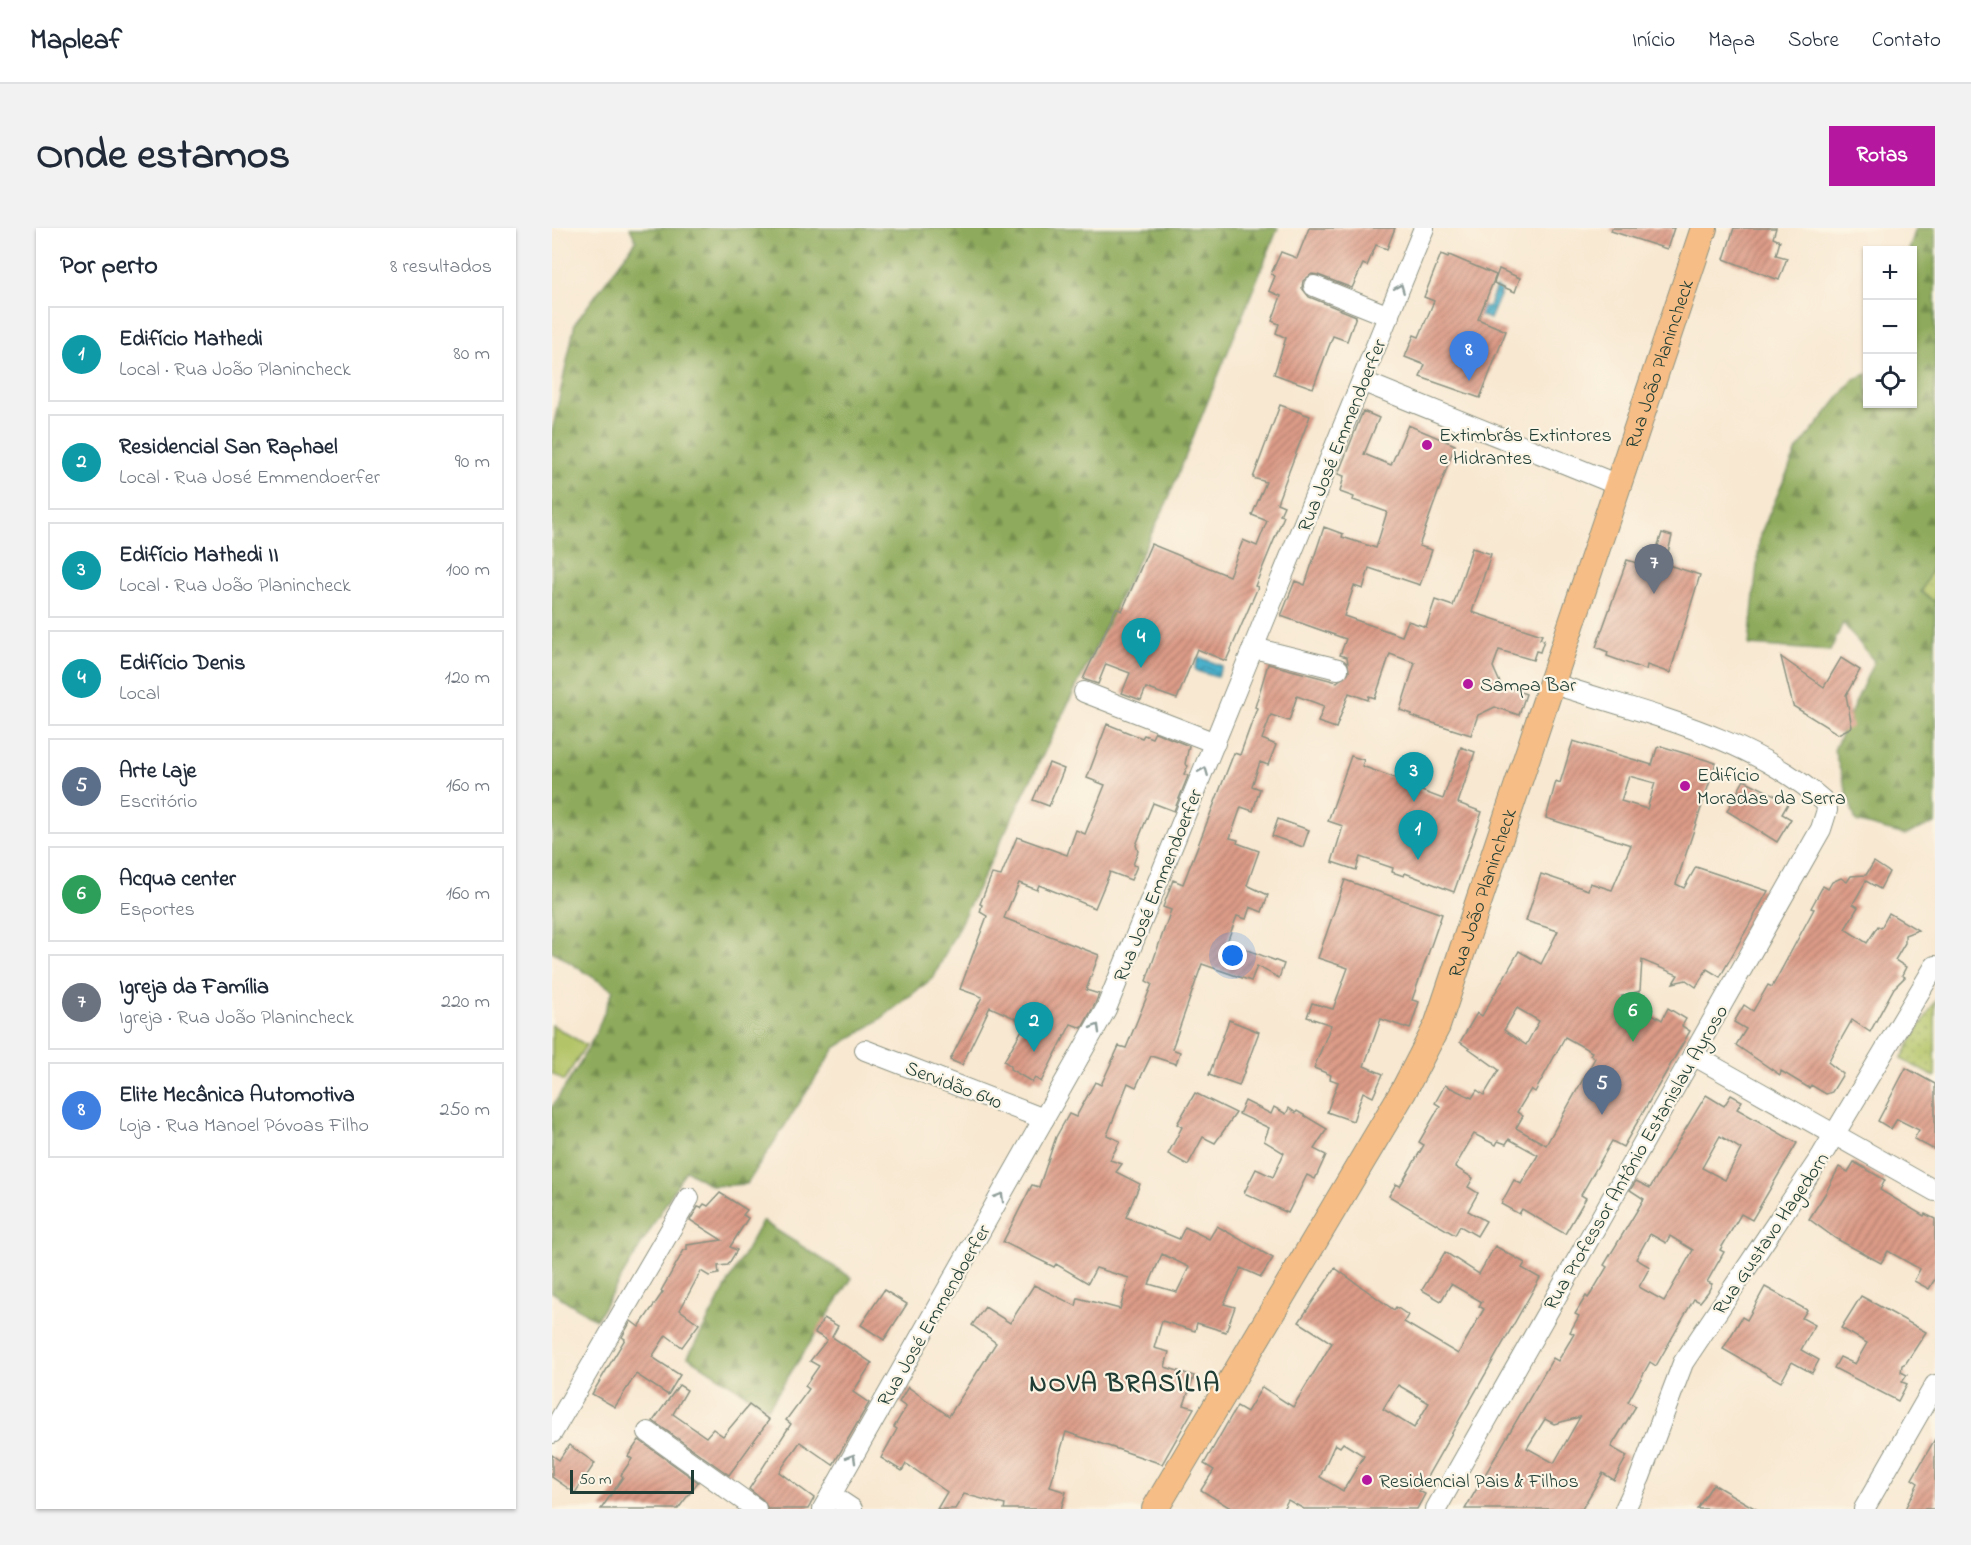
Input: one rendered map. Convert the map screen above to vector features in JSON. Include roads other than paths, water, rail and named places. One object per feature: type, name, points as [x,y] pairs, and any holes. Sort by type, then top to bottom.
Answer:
[{"type":"main road","name":"Rua João Planincheck","points":[[1155,1509],[1421,1061],[1437,1026],[1704,228]]},
{"type":"street","name":"Rua José Emmendoerfer","points":[[827,1502],[1106,1009],[1364,381],[1424,228]]},
{"type":"street","points":[[1314,286],[1389,316]]},
{"type":"street","points":[[1364,381],[1618,485]]},
{"type":"street","points":[[1254,648],[1338,669]]},
{"type":"street","name":"Rua Professor Antônio Estanislau Ayroso","points":[[1436,1509],[1821,830],[1827,810],[1826,802],[1806,784],[1714,736],[1551,683]]},
{"type":"street","points":[[1084,692],[1215,742]]},
{"type":"street","name":"Rua Gustavo Hagedorn","points":[[1625,1509],[1640,1478],[1683,1363],[1835,1134],[1935,966]]},
{"type":"street","name":"Servidão 640","points":[[865,1050],[1044,1119]]},
{"type":"street","points":[[1693,1055],[1935,1191]]},
{"type":"street","points":[[552,1433],[689,1198]]},
{"type":"street","points":[[1864,1509],[1935,1385]]},
{"type":"street","points":[[648,1432],[756,1509]]},
{"type":"street","points":[[827,1502],[852,1509]]},
{"type":"water","points":[[1496,287],[1502,291],[1490,319],[1478,315],[1480,308],[1489,306]]},
{"type":"water","points":[[1199,657],[1222,666],[1217,677],[1197,671],[1195,668]]},
{"type":"place","name":"Elite Mecânica Automotiva","points":[[1469,381]]},
{"type":"place","name":"Extimbrás Extintores e Hidrantes","points":[[1427,445]]},
{"type":"place","name":"Igreja da Família","points":[[1654,594]]},
{"type":"place","name":"Edifício Denis","points":[[1141,668]]},
{"type":"place","name":"Sampa Bar","points":[[1468,684]]},
{"type":"place","name":"Edifício Moradas da Serra","points":[[1685,786]]},
{"type":"place","name":"Edifício Mathedi II","points":[[1414,802]]},
{"type":"place","name":"Edifício Mathedi","points":[[1418,860]]},
{"type":"place","name":"Acqua center","points":[[1633,1042]]},
{"type":"place","name":"Residencial San Raphael","points":[[1034,1052]]},
{"type":"place","name":"Arte Laje","points":[[1602,1115]]},
{"type":"place","name":"Residencial Pais & Filhos","points":[[1367,1480]]},
{"type":"district","name":"NOVA BRASÍLIA","points":[[1125,1382]]}]
